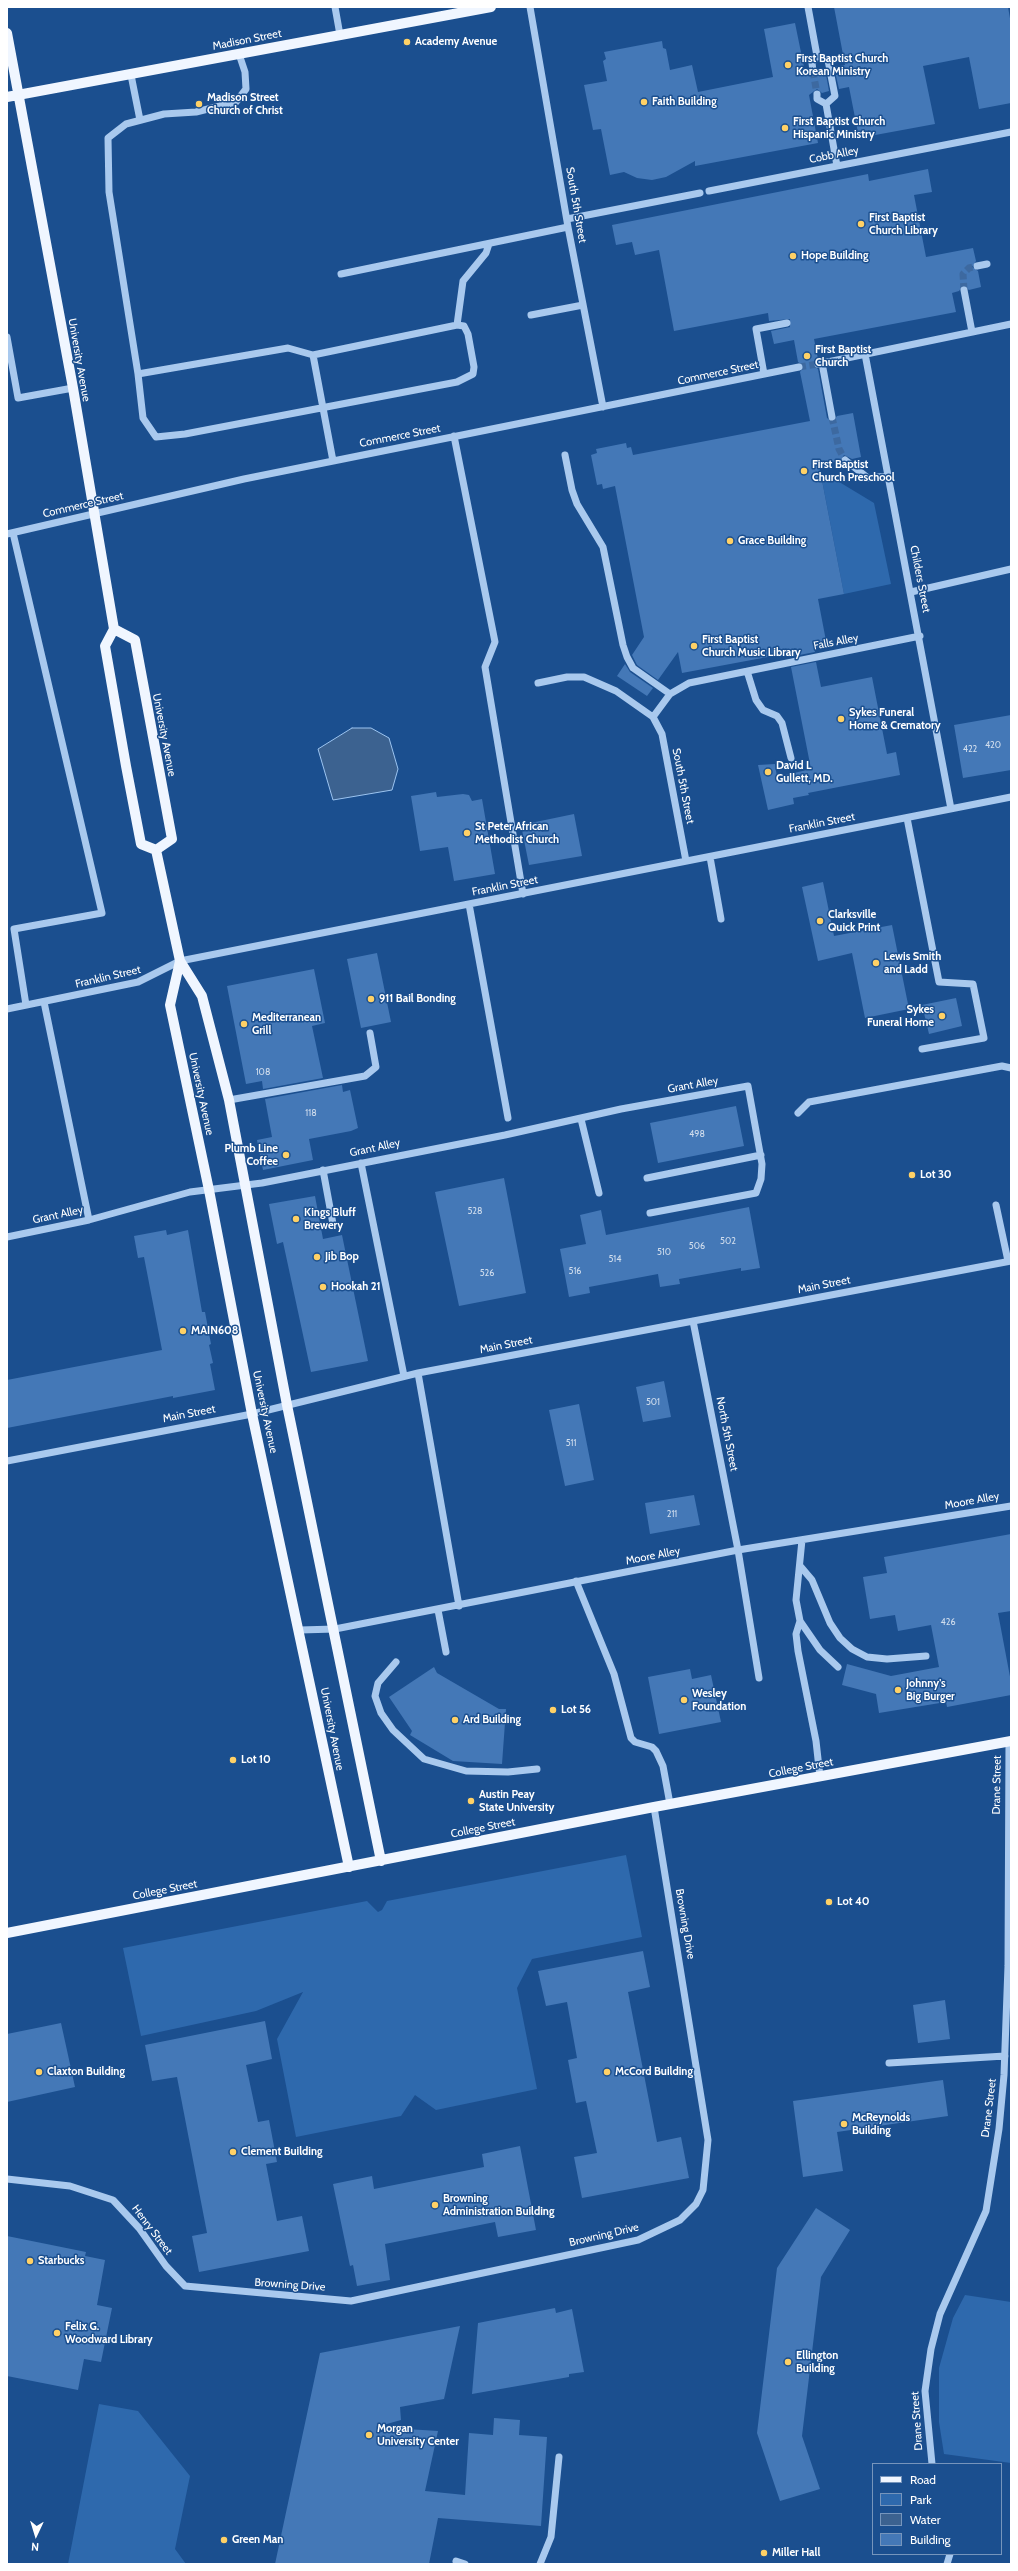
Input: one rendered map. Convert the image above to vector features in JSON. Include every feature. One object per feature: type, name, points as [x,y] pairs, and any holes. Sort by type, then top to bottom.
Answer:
[{"type":"main road","name":"Madison Street","points":[[7,97],[491,7]]},
{"type":"main road","name":"University Avenue","points":[[7,33],[73,388],[114,629],[135,640],[172,839],[156,850],[180,961],[202,996],[229,1100],[287,1405],[335,1629],[381,1861]]},
{"type":"main road","points":[[114,629],[105,646],[126,766],[141,844],[156,850]]},
{"type":"main road","name":"University Avenue","points":[[180,961],[170,1005],[209,1190],[252,1414],[300,1630],[349,1867]]},
{"type":"main road","name":"College Street","points":[[7,1933],[654,1807],[1010,1742]]},
{"type":"street","points":[[334,7],[340,35]]},
{"type":"street","name":"South 5th Street","points":[[530,7],[568,227],[603,407]]},
{"type":"street","points":[[808,7],[818,56]]},
{"type":"street","points":[[138,374],[288,348],[314,355],[457,325],[464,326],[468,334],[474,367],[473,374],[467,379],[185,434],[156,437],[143,418],[138,374],[108,192],[108,138],[126,124],[140,120],[164,114],[196,112],[236,102],[246,89],[245,72],[239,54]]},
{"type":"street","points":[[813,71],[812,63],[818,56]]},
{"type":"street","points":[[818,56],[828,60],[835,96],[826,104]]},
{"type":"street","points":[[131,75],[140,120]]},
{"type":"street","points":[[816,94],[817,99],[826,104]]},
{"type":"street","points":[[826,104],[837,166]]},
{"type":"street","name":"Cobb Alley","points":[[709,191],[1011,132]]},
{"type":"street","points":[[567,219],[700,193]]},
{"type":"street","points":[[341,274],[568,227]]},
{"type":"street","points":[[457,325],[463,281],[486,253],[489,244]]},
{"type":"street","points":[[976,266],[987,264]]},
{"type":"street","points":[[964,290],[972,332]]},
{"type":"street","points":[[531,315],[583,305]]},
{"type":"street","points":[[764,374],[756,329],[787,323]]},
{"type":"street","points":[[832,417],[820,363],[1011,324]]},
{"type":"street","points":[[7,337],[18,398],[73,388]]},
{"type":"street","name":"Childers Street","points":[[864,354],[920,636],[951,809]]},
{"type":"street","points":[[314,355],[333,461]]},
{"type":"street","name":"Commerce Street","points":[[10,534],[162,497],[454,436],[799,367]]},
{"type":"street","points":[[454,436],[495,642],[485,667],[523,894]]},
{"type":"street","points":[[565,455],[572,490],[577,504],[603,547],[622,644],[627,656],[633,668],[670,694]]},
{"type":"street","points":[[844,460],[868,478],[888,476]]},
{"type":"street","points":[[10,534],[102,913],[14,929],[26,1005]]},
{"type":"street","points":[[911,592],[1011,569]]},
{"type":"street","name":"Falls Alley","points":[[653,717],[670,694],[689,683],[920,636]]},
{"type":"street","points":[[747,671],[756,700],[763,710],[777,716],[782,723],[791,758]]},
{"type":"street","points":[[538,683],[567,677],[584,676],[616,691],[653,717]]},
{"type":"street","name":"South 5th Street","points":[[653,717],[662,734],[686,861]]},
{"type":"street","name":"Franklin Street","points":[[7,1009],[143,981],[180,961],[1011,797]]},
{"type":"street","points":[[907,818],[939,982],[973,984],[984,1038],[922,1049]]},
{"type":"street","points":[[710,857],[721,919]]},
{"type":"street","points":[[468,904],[508,1118]]},
{"type":"street","points":[[44,1002],[89,1220]]},
{"type":"street","points":[[229,1100],[365,1076],[376,1067],[370,1034]]},
{"type":"street","points":[[798,1112],[809,1102],[1002,1066],[1011,1068]]},
{"type":"street","name":"Grant Alley","points":[[7,1237],[89,1220],[190,1192],[245,1184],[361,1163],[713,1091],[748,1086],[761,1155]]},
{"type":"street","points":[[581,1119],[599,1193]]},
{"type":"street","points":[[647,1178],[761,1155],[762,1172],[756,1193],[650,1213]]},
{"type":"street","points":[[361,1163],[404,1376]]},
{"type":"street","points":[[323,1170],[333,1224]]},
{"type":"street","points":[[996,1205],[1010,1261]]},
{"type":"street","name":"Main Street","points":[[7,1461],[252,1414],[418,1373],[1010,1261]]},
{"type":"street","name":"North 5th Street","points":[[693,1321],[738,1550],[759,1678]]},
{"type":"street","points":[[418,1373],[459,1606]]},
{"type":"street","name":"Moore Alley","points":[[300,1630],[335,1629],[459,1606],[576,1581],[738,1550],[1011,1506]]},
{"type":"street","points":[[802,1540],[801,1567],[796,1600],[800,1622],[820,1650],[838,1667]]},
{"type":"street","points":[[801,1567],[812,1580],[830,1623],[840,1638],[852,1649],[867,1657],[887,1659],[926,1656]]},
{"type":"street","points":[[576,1581],[614,1674],[630,1738],[635,1742],[652,1747],[656,1751],[663,1766],[670,1804]]},
{"type":"street","points":[[438,1610],[446,1652]]},
{"type":"street","points":[[800,1622],[796,1634],[798,1651],[816,1741],[820,1777]]},
{"type":"street","points":[[396,1662],[378,1684],[376,1696],[381,1713],[393,1730],[424,1759],[466,1771],[508,1772],[537,1769]]},
{"type":"street","name":"Drane Street","points":[[932,2463],[925,2391],[931,2349],[946,2300],[986,2211],[1008,2074],[1005,2056],[1010,1742]]},
{"type":"street","name":"Browning Drive","points":[[166,2266],[185,2286],[196,2289],[351,2301],[638,2240],[680,2220],[696,2204],[703,2190],[708,2140],[654,1807]]},
{"type":"street","points":[[889,2063],[1005,2056]]},
{"type":"street","name":"Henry Street","points":[[7,2180],[70,2186],[113,2200],[139,2228],[166,2266]]},
{"type":"street","points":[[540,2564],[551,2537],[558,2457]]},
{"type":"street","points":[[456,2561],[465,2564]]},
{"type":"green space","points":[[826,474],[874,503],[891,584],[844,594],[821,475]]},
{"type":"green space","points":[[626,1855],[642,1937],[532,1959],[517,1988],[537,2089],[436,2110],[415,2095],[401,2116],[296,2137],[277,2039],[303,1992],[256,2011],[141,2036],[123,1948],[367,1901],[378,1912],[382,1910],[387,1901]]},
{"type":"green space","points":[[965,2295],[1011,2302],[1011,2463],[944,2454],[939,2422],[939,2368],[953,2318]]},
{"type":"green space","points":[[99,2404],[138,2411],[190,2476],[175,2549],[186,2564],[68,2564]]},
{"type":"water","points":[[352,728],[371,728],[389,738],[398,769],[392,790],[333,800],[318,749]]},
{"type":"building","points":[[834,7],[1008,7],[1011,24],[1011,103],[979,109],[969,57],[923,66],[935,124],[859,138],[849,87],[839,89],[834,67],[845,65]]},
{"type":"building","name":"Faith Building","points":[[795,23],[805,72],[814,76],[818,70],[825,69],[829,91],[822,93],[817,89],[809,95],[818,143],[695,166],[695,161],[666,177],[652,180],[637,178],[624,172],[610,175],[601,129],[593,130],[584,85],[607,81],[603,61],[606,59],[604,52],[662,41],[663,48],[666,49],[670,70],[692,65],[698,92],[773,77],[764,29]]},
{"type":"building","name":"First Baptist Church","points":[[928,169],[932,192],[914,195],[926,257],[973,248],[976,261],[972,267],[978,271],[981,287],[969,290],[963,285],[959,291],[952,293],[956,312],[814,339],[818,359],[813,365],[818,369],[827,418],[833,422],[837,416],[853,413],[861,457],[852,459],[844,455],[840,461],[819,465],[844,594],[818,599],[827,646],[814,648],[815,652],[789,657],[789,653],[682,673],[678,652],[658,680],[637,665],[632,655],[644,637],[615,486],[603,489],[602,484],[597,485],[591,455],[597,453],[596,449],[626,443],[627,448],[631,447],[633,455],[810,421],[800,372],[804,366],[798,362],[794,340],[774,344],[771,331],[790,327],[790,319],[769,321],[768,313],[674,331],[659,250],[635,255],[632,242],[616,245],[612,225],[868,174],[869,181]]},
{"type":"building","name":"Sykes Funeral Home & Crematory","points":[[816,662],[821,687],[872,677],[887,754],[896,752],[900,775],[808,793],[809,795],[793,798],[794,804],[768,810],[758,765],[775,764],[777,777],[811,769],[791,667]]},
{"type":"building","points":[[625,664],[630,672],[653,688],[647,696],[617,676]]},
{"type":"building","points":[[1011,715],[1011,770],[963,778],[954,725]]},
{"type":"building","name":"St Peter African Methodist Church","points":[[436,792],[437,797],[463,794],[469,795],[472,801],[482,799],[495,874],[454,881],[448,847],[420,851],[411,796]]},
{"type":"building","points":[[574,814],[582,856],[529,865],[521,825]]},
{"type":"building","name":"Lewis Smith and Ladd","points":[[823,882],[834,936],[892,925],[909,1009],[865,1018],[852,953],[818,961],[802,887]]},
{"type":"building","name":"911 Bail Bonding","points":[[377,953],[391,1022],[361,1028],[347,959]]},
{"type":"building","points":[[314,969],[325,1023],[312,1026],[323,1078],[263,1089],[262,1081],[246,1084],[227,986]]},
{"type":"building","name":"Sykes Funeral Home","points":[[956,998],[962,1026],[929,1034],[922,1005]]},
{"type":"building","points":[[342,1085],[343,1092],[350,1090],[358,1128],[351,1131],[309,1139],[313,1160],[263,1170],[257,1140],[272,1137],[265,1099]]},
{"type":"building","points":[[736,1106],[744,1146],[658,1163],[650,1123]]},
{"type":"building","points":[[504,1178],[526,1293],[459,1306],[435,1192]]},
{"type":"building","points":[[315,1196],[323,1239],[342,1235],[368,1361],[311,1372],[283,1242],[277,1244],[269,1204]]},
{"type":"building","points":[[749,1207],[760,1268],[741,1271],[741,1268],[679,1279],[680,1284],[660,1287],[658,1274],[589,1287],[590,1293],[569,1297],[560,1249],[586,1244],[580,1215],[601,1210],[606,1235]]},
{"type":"building","name":"MAIN608","points":[[166,1230],[167,1235],[188,1230],[202,1312],[205,1312],[211,1344],[209,1345],[213,1363],[210,1364],[215,1390],[173,1398],[173,1396],[7,1428],[7,1380],[162,1350],[144,1257],[138,1258],[134,1236]]},
{"type":"building","points":[[664,1381],[671,1417],[643,1422],[636,1387]]},
{"type":"building","points":[[579,1404],[594,1480],[565,1486],[549,1410]]},
{"type":"building","points":[[694,1495],[700,1525],[650,1534],[645,1503]]},
{"type":"building","points":[[1011,1534],[1011,1611],[998,1613],[1011,1682],[1011,1695],[947,1707],[946,1702],[879,1713],[876,1694],[842,1685],[847,1664],[891,1676],[939,1667],[931,1625],[898,1631],[895,1615],[870,1619],[863,1577],[887,1573],[884,1557]]},
{"type":"building","name":"Ard Building","points":[[434,1667],[437,1673],[499,1709],[506,1709],[502,1764],[453,1761],[410,1735],[412,1731],[389,1697]]},
{"type":"building","name":"Wesley Foundation","points":[[690,1669],[692,1679],[711,1675],[721,1722],[659,1734],[648,1677]]},
{"type":"building","name":"McCord Building","points":[[643,1951],[650,1987],[628,1992],[657,2142],[681,2137],[689,2178],[582,2198],[574,2157],[597,2153],[586,2101],[576,2103],[568,2060],[577,2058],[567,2002],[546,2006],[538,1971]]},
{"type":"building","points":[[945,2000],[950,2039],[918,2043],[913,2005]]},
{"type":"building","name":"Clement Building","points":[[265,2021],[272,2059],[246,2065],[258,2122],[269,2120],[277,2162],[266,2164],[277,2221],[302,2216],[309,2251],[199,2272],[192,2236],[207,2233],[177,2077],[152,2081],[145,2045]]},
{"type":"building","name":"Claxton Building","points":[[61,2023],[75,2087],[7,2102],[7,2034]]},
{"type":"building","name":"McReynolds Building","points":[[943,2080],[948,2116],[837,2132],[843,2171],[803,2177],[793,2101]]},
{"type":"building","name":"Browning Administration Building","points":[[520,2146],[536,2230],[498,2237],[495,2222],[385,2244],[390,2280],[357,2286],[353,2265],[350,2266],[333,2184],[372,2176],[374,2189],[484,2167],[482,2154]]},
{"type":"building","name":"Ellington Building","points":[[816,2208],[850,2230],[821,2277],[802,2436],[820,2489],[780,2501],[757,2433],[777,2268]]},
{"type":"building","name":"Felix G. Woodward Library","points":[[7,2236],[86,2252],[85,2256],[105,2260],[97,2305],[112,2308],[101,2362],[84,2359],[78,2390],[7,2376]]},
{"type":"building","points":[[555,2308],[556,2313],[572,2309],[584,2372],[569,2374],[569,2377],[472,2394],[478,2323]]},
{"type":"building","name":"Morgan University Center","points":[[460,2326],[444,2399],[400,2407],[401,2420],[376,2427],[438,2431],[425,2491],[465,2495],[469,2433],[493,2435],[494,2418],[520,2420],[519,2435],[547,2437],[541,2526],[438,2518],[429,2564],[275,2564],[320,2353]]},
{"type":"tunnel","points":[[813,71],[817,94]]},
{"type":"tunnel","points":[[964,290],[963,274],[969,268],[977,266]]},
{"type":"tunnel","points":[[799,367],[818,364]]},
{"type":"tunnel","points":[[832,417],[839,449],[845,460]]},
{"type":"place","name":"Academy Avenue","points":[[407,42]]},
{"type":"place","name":"First Baptist Church Korean Ministry","points":[[788,65]]},
{"type":"place","name":"Faith Building","points":[[644,102]]},
{"type":"place","name":"Madison Street Church of Christ","points":[[199,104]]},
{"type":"place","name":"First Baptist Church Hispanic Ministry","points":[[785,128]]},
{"type":"place","name":"First Baptist Church Library","points":[[861,224]]},
{"type":"place","name":"Hope Building","points":[[793,256]]},
{"type":"place","name":"First Baptist Church","points":[[807,356]]},
{"type":"place","name":"First Baptist Church Preschool","points":[[804,471]]},
{"type":"place","name":"Grace Building","points":[[730,541]]},
{"type":"place","name":"First Baptist Church Music Library","points":[[694,646]]},
{"type":"place","name":"Sykes Funeral Home & Crematory","points":[[841,719]]},
{"type":"place","name":"David L Gullett, MD.","points":[[768,772]]},
{"type":"place","name":"St Peter African Methodist Church","points":[[467,833]]},
{"type":"place","name":"Clarksville Quick Print","points":[[820,921]]},
{"type":"place","name":"Lewis Smith and Ladd","points":[[876,963]]},
{"type":"place","name":"911 Bail Bonding","points":[[371,999]]},
{"type":"place","name":"Sykes Funeral Home","points":[[942,1016]]},
{"type":"place","name":"Mediterranean Grill","points":[[244,1024]]},
{"type":"place","name":"Plumb Line Coffee","points":[[286,1155]]},
{"type":"place","name":"Lot 30","points":[[912,1175]]},
{"type":"place","name":"Kings Bluff Brewery","points":[[296,1219]]},
{"type":"place","name":"Jib Bop","points":[[317,1257]]},
{"type":"place","name":"Hookah 21","points":[[323,1287]]},
{"type":"place","name":"MAIN608","points":[[183,1331]]},
{"type":"place","name":"Johnny's Big Burger","points":[[898,1690]]},
{"type":"place","name":"Wesley Foundation","points":[[684,1700]]},
{"type":"place","name":"Lot 56","points":[[553,1710]]},
{"type":"place","name":"Ard Building","points":[[455,1720]]},
{"type":"place","name":"Lot 10","points":[[233,1760]]},
{"type":"place","name":"Austin Peay State University","points":[[471,1801]]},
{"type":"place","name":"Lot 40","points":[[829,1902]]},
{"type":"place","name":"Claxton Building","points":[[39,2072]]},
{"type":"place","name":"McCord Building","points":[[607,2072]]},
{"type":"place","name":"McReynolds Building","points":[[844,2124]]},
{"type":"place","name":"Clement Building","points":[[233,2152]]},
{"type":"place","name":"Browning Administration Building","points":[[435,2205]]},
{"type":"place","name":"Starbucks","points":[[30,2261]]},
{"type":"place","name":"Felix G. Woodward Library","points":[[57,2333]]},
{"type":"place","name":"Ellington Building","points":[[788,2362]]},
{"type":"place","name":"Morgan University Center","points":[[369,2435]]},
{"type":"place","name":"Green Man","points":[[224,2540]]},
{"type":"place","name":"Miller Hall","points":[[764,2553]]}]
